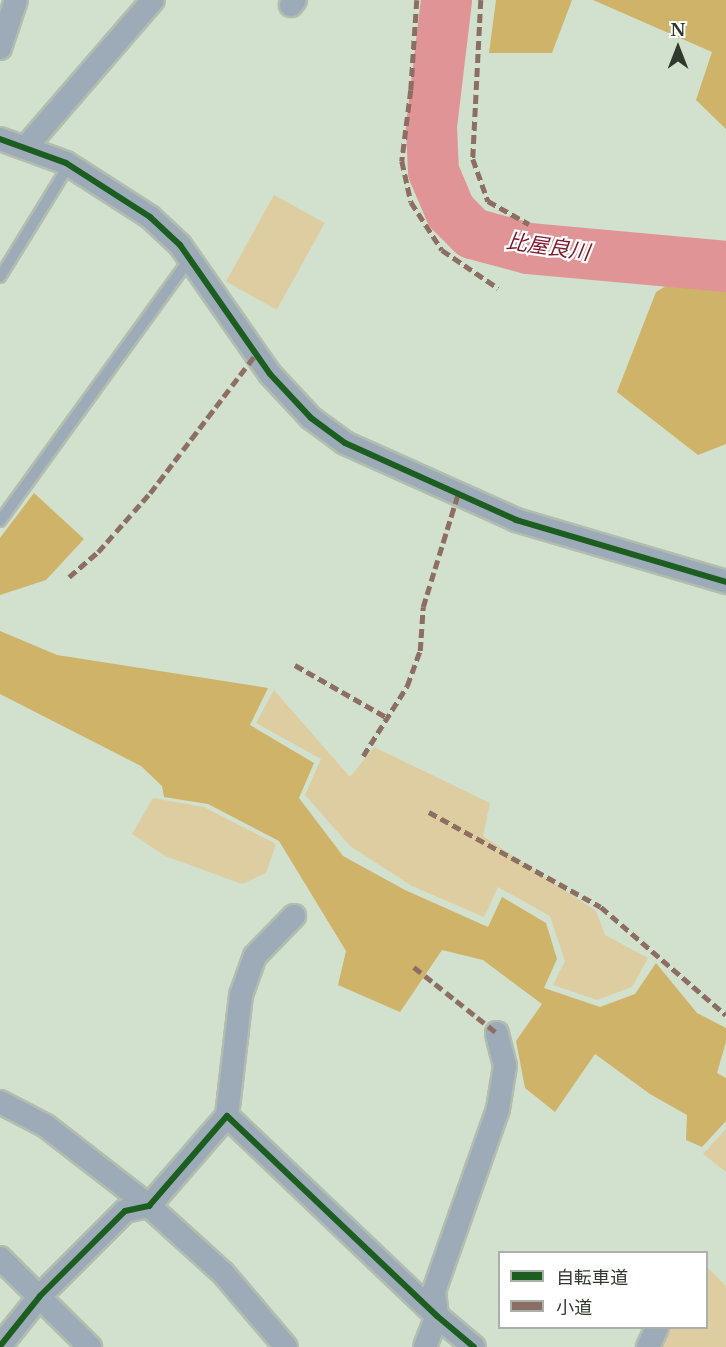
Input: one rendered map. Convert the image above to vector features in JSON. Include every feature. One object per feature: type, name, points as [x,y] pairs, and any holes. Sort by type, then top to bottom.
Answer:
[{"type":"street","points":[[0,48],[16,0]]},
{"type":"street","points":[[26,147],[153,0]]},
{"type":"street","points":[[0,139],[69,165],[150,217],[180,245],[270,374],[311,418],[345,443],[516,520],[726,582]]},
{"type":"street","points":[[0,1346],[40,1296],[125,1211],[149,1206],[227,1116],[241,995],[255,956],[294,916]]},
{"type":"street","points":[[424,1347],[437,1316],[434,1291],[498,1109],[505,1066],[497,1033]]},
{"type":"street","points":[[0,1102],[46,1126],[149,1206],[223,1273],[286,1347]]},
{"type":"street","points":[[227,1116],[437,1316],[474,1347]]},
{"type":"street","points":[[0,1258],[90,1347]]},
{"type":"street","points":[[648,1347],[657,1329]]},
{"type":"lane","points":[[0,278],[69,165]]},
{"type":"lane","points":[[0,521],[190,259]]},
{"type":"shaded area","points":[[496,0],[572,0],[552,53],[489,53]]},
{"type":"shaded area","points":[[593,0],[726,0],[726,129],[696,100],[712,52]]},
{"type":"shaded area","points":[[274,195],[325,223],[277,310],[226,282]]},
{"type":"shaded area","points":[[726,250],[726,444],[698,455],[617,392],[656,292]]},
{"type":"shaded area","points":[[34,493],[84,539],[46,580],[0,595],[0,538]]},
{"type":"shaded area","points":[[0,631],[57,655],[268,688],[250,725],[314,763],[299,798],[343,856],[405,890],[488,927],[502,897],[546,923],[557,959],[544,988],[600,1007],[635,994],[656,963],[697,1013],[726,1028],[726,1042],[717,1073],[726,1078],[726,1121],[702,1147],[686,1140],[687,1115],[650,1094],[595,1054],[555,1112],[525,1088],[516,1041],[542,1004],[483,960],[442,950],[400,1012],[338,985],[346,951],[279,841],[208,804],[164,797],[162,786],[141,766],[0,694]]},
{"type":"shaded area","points":[[274,690],[350,777],[374,747],[490,803],[483,836],[596,911],[605,935],[648,958],[632,987],[597,1000],[553,985],[565,961],[550,916],[498,887],[484,917],[412,886],[350,846],[305,795],[321,759],[256,723]]},
{"type":"shaded area","points":[[153,798],[204,807],[276,844],[266,873],[242,884],[165,856],[132,834]]},
{"type":"shaded area","points":[[726,1129],[726,1172],[703,1154]]},
{"type":"shaded area","points":[[708,1268],[726,1286],[726,1347],[658,1347],[667,1329],[708,1329]]},
{"type":"waterway","name":"比屋良川","points":[[446,0],[431,126],[433,171],[450,211],[472,233],[528,248],[726,266]]},
{"type":"marked path","points":[[417,0],[411,90],[402,161],[411,202],[442,250],[498,288]]},
{"type":"marked path","points":[[481,0],[473,159],[488,201],[529,224]]},
{"type":"marked path","points":[[69,577],[98,552],[150,493],[256,354]]},
{"type":"marked path","points":[[363,756],[407,686],[420,651],[423,607],[458,494]]},
{"type":"marked path","points":[[295,665],[388,718]]},
{"type":"marked path","points":[[429,812],[601,907],[726,1015]]},
{"type":"marked path","points":[[414,967],[497,1033]]},
{"type":"cycle path","points":[[0,139],[66,163],[150,217],[180,245],[270,374],[311,418],[345,443],[516,520],[726,582]]},
{"type":"cycle path","points":[[0,1346],[40,1296],[125,1211],[149,1206],[227,1116],[437,1316],[474,1347]]}]
